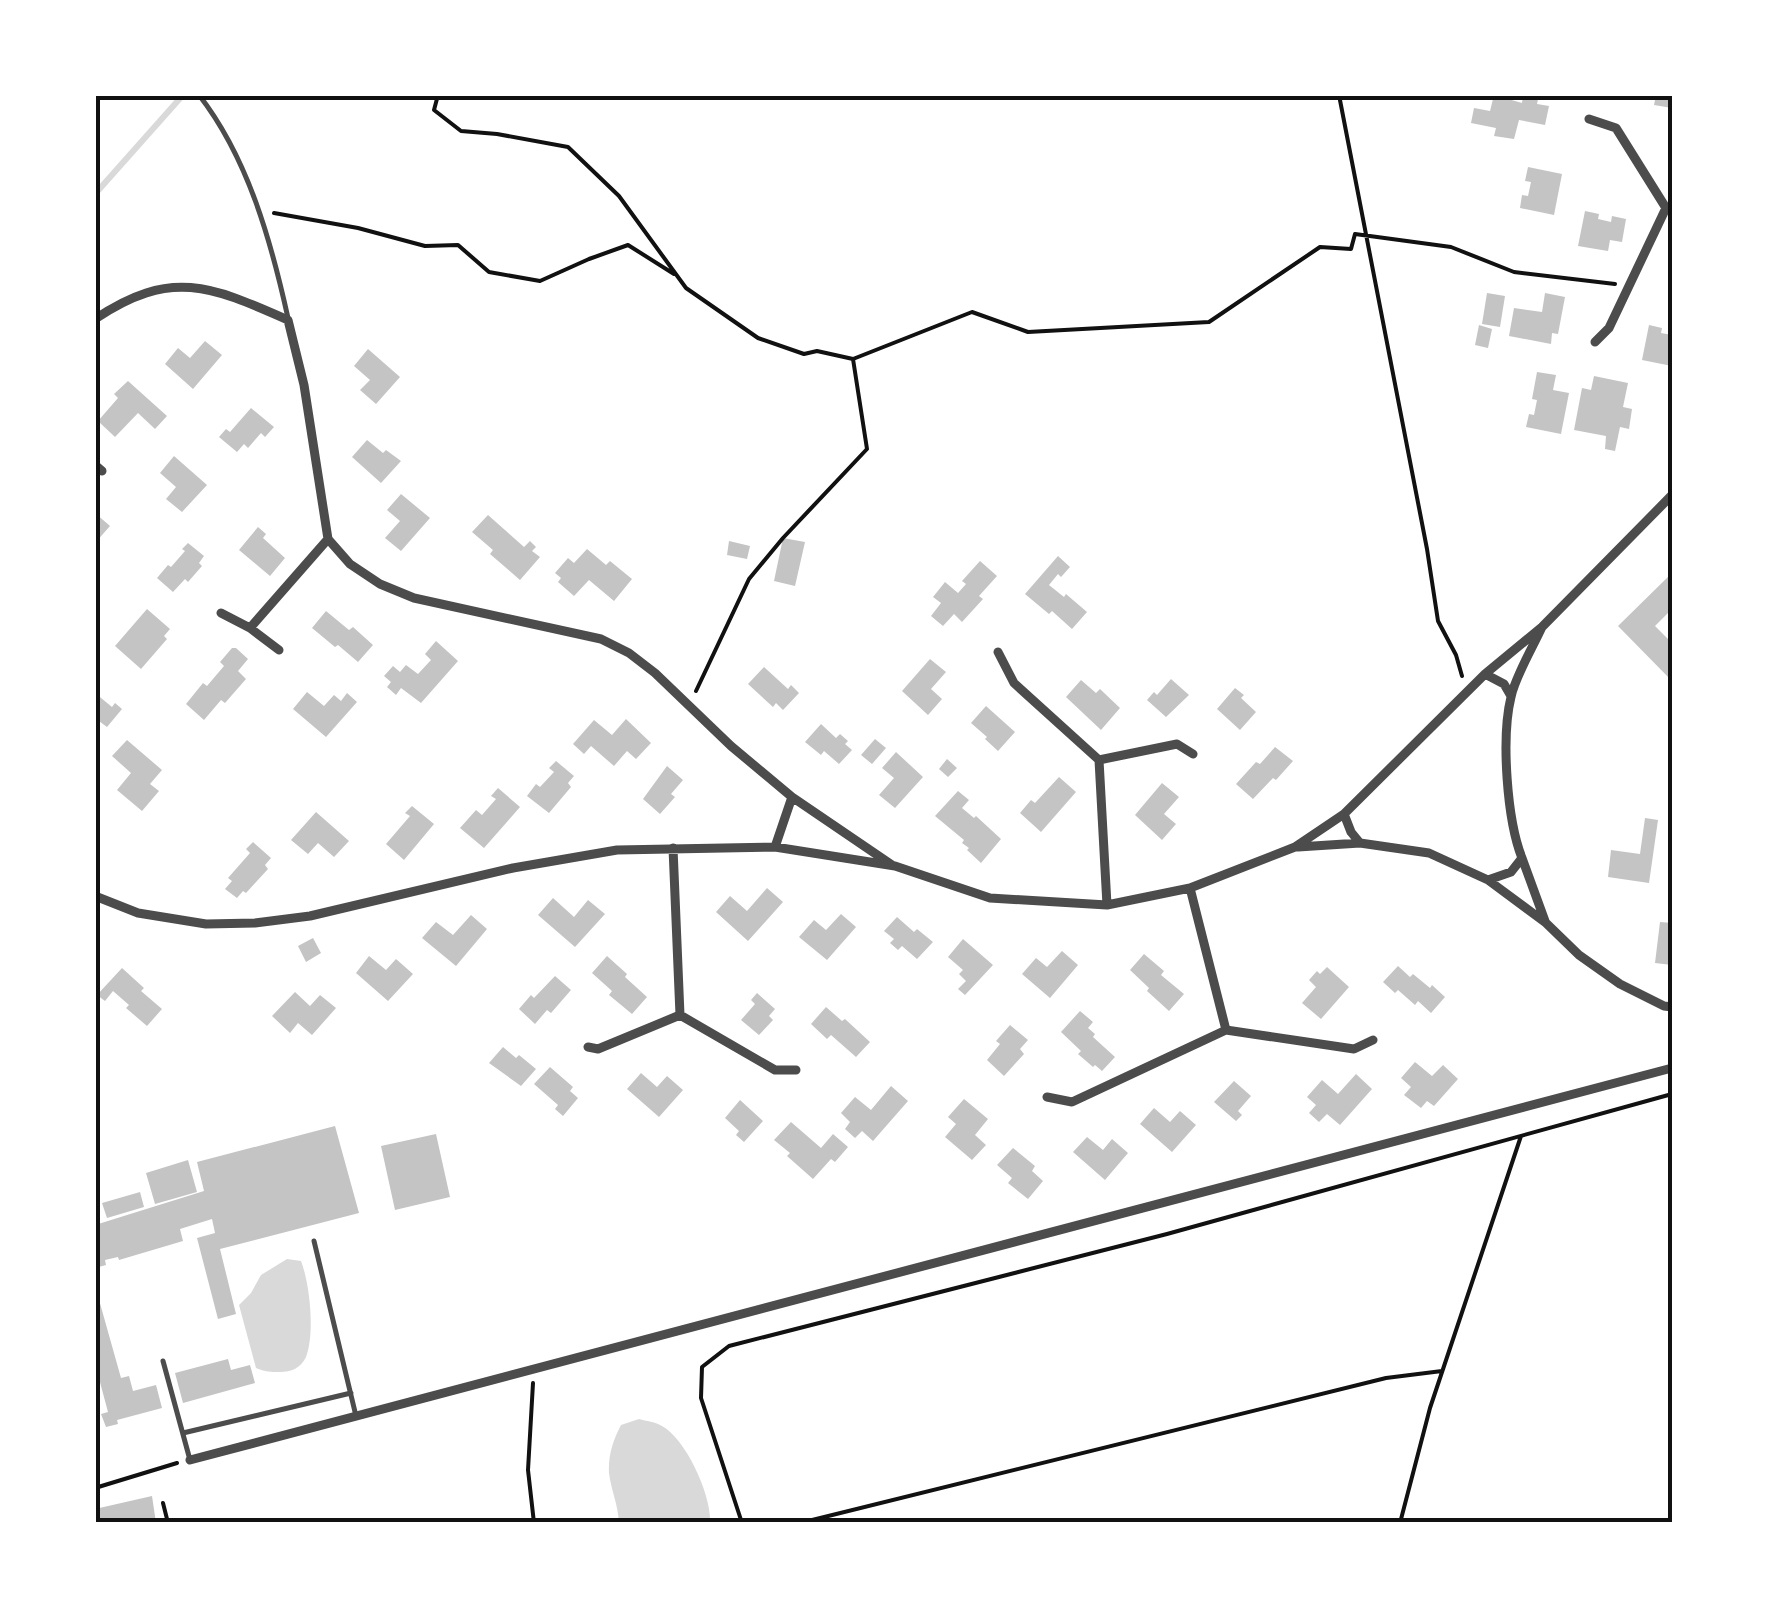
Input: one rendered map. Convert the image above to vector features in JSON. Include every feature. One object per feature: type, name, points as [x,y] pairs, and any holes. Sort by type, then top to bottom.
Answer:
[{"type":"street","points":[[1589,119],[1616,128],[1669,208],[1610,328],[1596,342]]},
{"type":"street","points":[[95,319],[140,293],[194,286],[238,298],[288,320],[304,385],[328,539],[350,564],[380,584],[414,598],[601,639],[629,653],[792,797],[895,866]]},
{"type":"street","points":[[95,896],[138,912],[206,924],[256,922],[310,916],[530,865],[617,850],[775,846],[895,866],[990,898],[1107,905],[1190,888],[1296,847],[1344,814],[1672,496]]},
{"type":"street","points":[[250,628],[328,539]]},
{"type":"street","points":[[220,612],[250,628],[278,650]]},
{"type":"street","points":[[1542,626],[1510,696],[1507,748],[1508,790],[1516,842],[1546,923]]},
{"type":"street","points":[[998,652],[1014,683],[1099,760],[1107,905]]},
{"type":"street","points":[[1485,674],[1504,684],[1510,696]]},
{"type":"street","points":[[1099,760],[1177,744],[1193,754]]},
{"type":"street","points":[[775,846],[792,797]]},
{"type":"street","points":[[1344,814],[1360,843]]},
{"type":"street","points":[[1296,847],[1360,843],[1429,853],[1488,880],[1620,984],[1672,1007]]},
{"type":"street","points":[[673,848],[680,1015]]},
{"type":"street","points":[[1488,880],[1512,872],[1522,858]]},
{"type":"street","points":[[1190,888],[1226,1030]]},
{"type":"street","points":[[588,1048],[598,1049],[680,1015]]},
{"type":"street","points":[[680,1015],[775,1070],[796,1070]]},
{"type":"street","points":[[1048,1097],[1072,1102],[1226,1030],[1354,1050],[1373,1040]]},
{"type":"street","points":[[190,1460],[1672,1068]]},
{"type":"lane","points":[[199,95],[230,144],[258,210],[288,320]]},
{"type":"lane","points":[[314,1242],[356,1416]]},
{"type":"lane","points":[[163,1361],[190,1460]]},
{"type":"lane","points":[[183,1433],[351,1392]]},
{"type":"path","points":[[438,95],[434,110],[461,130],[568,146],[619,196],[686,288],[758,338],[804,354],[817,352],[853,359],[972,312],[1028,332],[1209,322],[1320,247],[1351,249],[1356,234],[1451,247],[1514,272],[1629,286]]},
{"type":"path","points":[[1339,95],[1438,621],[1456,655],[1468,691]]},
{"type":"path","points":[[258,210],[358,228],[425,246],[458,245],[489,272],[540,282],[628,245],[678,277]]},
{"type":"path","points":[[689,706],[750,579],[867,449],[853,359]]},
{"type":"path","points":[[742,1523],[701,1398],[702,1368],[728,1346],[1166,1234],[1672,1094]]},
{"type":"path","points":[[1400,1523],[1430,1408],[1521,1136]]},
{"type":"path","points":[[533,1370],[528,1470],[534,1523]]},
{"type":"path","points":[[800,1523],[1386,1378],[1442,1371]]},
{"type":"path","points":[[95,1488],[190,1460]]},
{"type":"path","points":[[163,1503],[168,1523]]},
{"type":"shaded area","points":[[287,1259],[301,1261],[304,1271],[310,1309],[309,1347],[304,1361],[295,1369],[265,1371],[256,1368],[239,1305],[261,1275]]},
{"type":"shaded area","points":[[639,1419],[662,1426],[680,1443],[702,1484],[710,1523],[619,1523],[609,1473],[610,1454],[621,1425]]},
{"type":"building","points":[[1494,95],[1508,95],[1508,99],[1522,103],[1523,96],[1538,99],[1537,104],[1549,106],[1545,125],[1519,120],[1514,139],[1494,136],[1496,128],[1471,123],[1474,108],[1490,111]]},
{"type":"building","points":[[1656,95],[1672,95],[1672,108],[1654,105]]},
{"type":"building","points":[[1528,167],[1562,174],[1554,215],[1520,208],[1522,195],[1528,196],[1531,182],[1525,181]]},
{"type":"building","points":[[1585,211],[1611,222],[1612,216],[1626,219],[1622,242],[1610,240],[1608,251],[1578,246]]},
{"type":"building","points":[[1487,293],[1505,296],[1500,327],[1482,324]]},
{"type":"building","points":[[1545,293],[1565,297],[1558,334],[1552,333],[1551,344],[1509,336],[1514,308],[1542,312]]},
{"type":"building","points":[[1479,325],[1492,329],[1488,348],[1475,345]]},
{"type":"building","points":[[1649,325],[1672,335],[1672,366],[1642,360]]},
{"type":"building","points":[[205,341],[222,355],[193,389],[165,364],[178,348],[190,358]]},
{"type":"building","points":[[368,349],[400,377],[376,404],[360,390],[370,380],[354,366]]},
{"type":"building","points":[[1537,372],[1556,375],[1553,390],[1569,393],[1561,434],[1526,427],[1537,400],[1532,399]]},
{"type":"building","points":[[1594,376],[1628,383],[1623,407],[1632,409],[1629,429],[1620,427],[1615,451],[1605,449],[1606,436],[1574,430],[1582,388],[1591,390]]},
{"type":"building","points":[[128,381],[167,416],[155,429],[138,413],[115,437],[98,421],[118,398],[114,394]]},
{"type":"building","points":[[251,408],[274,427],[265,437],[261,433],[248,448],[244,444],[237,452],[219,437],[226,429],[230,432]]},
{"type":"building","points":[[367,440],[401,461],[381,483],[352,457]]},
{"type":"building","points":[[174,456],[207,485],[182,512],[166,499],[176,487],[160,473]]},
{"type":"building","points":[[401,494],[430,518],[401,551],[385,538],[400,521],[387,510]]},
{"type":"building","points":[[95,513],[110,526],[95,543]]},
{"type":"building","points":[[488,515],[524,547],[530,541],[536,547],[532,551],[540,557],[520,580],[472,532]]},
{"type":"building","points":[[258,527],[266,534],[263,538],[285,558],[270,576],[239,550]]},
{"type":"building","points":[[783,538],[805,542],[795,586],[774,581]]},
{"type":"building","points":[[729,541],[750,546],[747,559],[727,555]]},
{"type":"building","points":[[188,543],[204,556],[199,563],[202,566],[173,592],[157,578],[168,565],[171,567]]},
{"type":"building","points":[[587,549],[632,579],[614,601],[589,580],[574,596],[558,582],[561,578],[555,573],[568,558],[574,563]]},
{"type":"building","points":[[1058,556],[1070,567],[1049,585],[1087,612],[1072,629],[1025,594]]},
{"type":"building","points":[[980,561],[997,576],[962,622],[954,614],[943,626],[931,616],[941,603],[933,597],[945,582],[958,593],[966,584],[962,581]]},
{"type":"building","points":[[1672,573],[1672,609],[1655,626],[1672,643],[1672,681],[1618,626]]},
{"type":"building","points":[[147,609],[170,629],[164,636],[167,639],[141,669],[115,646]]},
{"type":"building","points":[[326,611],[373,645],[358,662],[312,628]]},
{"type":"building","points":[[436,641],[458,661],[421,703],[401,688],[396,695],[387,687],[391,682],[384,676],[393,666],[400,672],[406,665],[418,674],[431,660],[425,654]]},
{"type":"building","points":[[232,648],[248,659],[238,671],[246,679],[204,720],[186,704],[224,666],[220,662]]},
{"type":"building","points":[[930,659],[946,672],[931,689],[942,699],[928,715],[902,691]]},
{"type":"building","points":[[764,667],[788,689],[791,685],[799,693],[783,710],[776,703],[773,707],[748,684]]},
{"type":"building","points":[[1171,679],[1189,695],[1166,717],[1147,700]]},
{"type":"building","points":[[1081,680],[1096,693],[1100,689],[1120,708],[1101,730],[1066,697]]},
{"type":"building","points":[[1235,688],[1256,712],[1240,730],[1217,709]]},
{"type":"building","points":[[307,692],[324,706],[334,695],[341,701],[347,693],[357,702],[326,737],[293,709]]},
{"type":"building","points":[[95,693],[112,707],[115,703],[122,709],[107,727],[99,721],[95,726]]},
{"type":"building","points":[[986,706],[1015,732],[998,751],[971,723]]},
{"type":"building","points":[[626,719],[651,743],[636,759],[627,751],[614,766],[591,746],[584,754],[573,744],[594,720],[612,735]]},
{"type":"building","points":[[821,724],[836,738],[840,734],[848,741],[845,744],[852,750],[839,764],[805,742]]},
{"type":"building","points":[[875,739],[886,748],[872,764],[861,755]]},
{"type":"building","points":[[127,740],[162,770],[150,784],[159,791],[142,811],[117,790],[131,773],[112,756]]},
{"type":"building","points":[[1275,747],[1293,761],[1253,799],[1236,784]]},
{"type":"building","points":[[896,752],[923,777],[895,808],[879,795],[894,778],[882,768]]},
{"type":"building","points":[[947,759],[957,768],[948,777],[939,769]]},
{"type":"building","points":[[556,761],[574,776],[568,783],[571,787],[549,813],[527,796],[554,772],[549,768]]},
{"type":"building","points":[[667,766],[683,780],[660,814],[643,799]]},
{"type":"building","points":[[1059,777],[1076,792],[1041,832],[1020,813]]},
{"type":"building","points":[[1162,783],[1179,797],[1164,814],[1176,824],[1162,840],[1135,815]]},
{"type":"building","points":[[498,788],[520,807],[484,848],[460,828],[476,810],[482,815],[496,799],[491,796]]},
{"type":"building","points":[[958,791],[969,800],[962,808],[1001,839],[981,863],[967,850],[964,840],[935,816]]},
{"type":"building","points":[[412,806],[434,824],[404,860],[386,844],[410,816],[405,813]]},
{"type":"building","points":[[316,812],[349,841],[334,857],[318,843],[308,854],[291,840]]},
{"type":"building","points":[[1645,818],[1658,820],[1649,883],[1608,877],[1611,850],[1640,854]]},
{"type":"building","points":[[253,842],[271,858],[265,865],[268,869],[237,898],[225,889],[232,881],[228,878],[250,853],[246,849]]},
{"type":"building","points":[[767,888],[783,902],[748,941],[716,912],[730,896],[747,911]]},
{"type":"building","points":[[553,898],[574,917],[588,900],[605,914],[575,947],[538,915]]},
{"type":"building","points":[[841,914],[856,927],[827,960],[799,937],[814,920],[826,930]]},
{"type":"building","points":[[471,915],[487,929],[456,966],[422,938],[436,922],[453,935]]},
{"type":"building","points":[[897,917],[933,942],[917,959],[902,946],[898,950],[890,943],[894,939],[884,931]]},
{"type":"building","points":[[1660,922],[1672,923],[1672,965],[1655,963]]},
{"type":"building","points":[[313,938],[321,953],[306,962],[298,946]]},
{"type":"building","points":[[963,939],[993,965],[965,995],[958,989],[966,981],[959,974],[963,970],[948,957]]},
{"type":"building","points":[[1062,951],[1078,965],[1050,998],[1022,974],[1036,958],[1047,967]]},
{"type":"building","points":[[1144,954],[1184,994],[1169,1011],[1130,970]]},
{"type":"building","points":[[369,956],[386,970],[396,959],[413,974],[388,1001],[356,973]]},
{"type":"building","points":[[607,956],[647,997],[632,1014],[609,995],[612,991],[592,973]]},
{"type":"building","points":[[1398,966],[1445,997],[1431,1013],[1418,1001],[1415,1005],[1383,982]]},
{"type":"building","points":[[1327,967],[1349,987],[1321,1019],[1302,1003],[1316,987],[1309,980]]},
{"type":"building","points":[[122,968],[162,1009],[147,1026],[113,991],[105,1001],[97,995]]},
{"type":"building","points":[[555,976],[571,990],[535,1024],[519,1009]]},
{"type":"building","points":[[295,992],[310,1006],[320,995],[336,1008],[312,1035],[298,1023],[290,1033],[272,1016]]},
{"type":"building","points":[[757,993],[775,1009],[769,1016],[773,1020],[759,1035],[741,1020],[755,1004],[751,1000]]},
{"type":"building","points":[[826,1007],[870,1042],[856,1057],[811,1024]]},
{"type":"building","points":[[1080,1011],[1093,1022],[1088,1028],[1095,1034],[1093,1037],[1115,1057],[1102,1071],[1078,1054],[1081,1051],[1061,1032]]},
{"type":"building","points":[[1010,1025],[1028,1040],[1020,1049],[1024,1054],[1004,1076],[987,1060]]},
{"type":"building","points":[[503,1047],[536,1069],[521,1086],[489,1063]]},
{"type":"building","points":[[1415,1062],[1432,1076],[1443,1065],[1458,1079],[1434,1106],[1427,1101],[1421,1108],[1404,1095],[1411,1087],[1401,1078]]},
{"type":"building","points":[[550,1067],[573,1087],[570,1091],[578,1098],[563,1116],[555,1109],[558,1105],[534,1084]]},
{"type":"building","points":[[641,1073],[657,1087],[667,1076],[683,1090],[659,1117],[627,1089]]},
{"type":"building","points":[[1356,1074],[1372,1089],[1340,1125],[1327,1114],[1319,1122],[1309,1113],[1316,1105],[1307,1097],[1322,1080],[1338,1094]]},
{"type":"building","points":[[1234,1081],[1251,1096],[1238,1111],[1242,1115],[1236,1121],[1214,1102]]},
{"type":"building","points":[[891,1086],[908,1101],[873,1141],[862,1131],[855,1138],[845,1129],[850,1122],[841,1113],[855,1097],[871,1110]]},
{"type":"building","points":[[964,1099],[988,1119],[975,1135],[986,1145],[972,1160],[945,1137],[956,1124],[948,1117]]},
{"type":"building","points":[[740,1100],[763,1121],[744,1142],[725,1118]]},
{"type":"building","points":[[1154,1108],[1170,1122],[1180,1111],[1196,1125],[1172,1152],[1140,1124]]},
{"type":"building","points":[[791,1122],[821,1148],[833,1134],[848,1147],[813,1179],[774,1140]]},
{"type":"building","points":[[335,1126],[359,1213],[220,1249],[236,1314],[218,1319],[197,1238],[215,1233],[212,1219],[180,1229],[183,1241],[119,1260],[105,1260],[106,1265],[95,1268],[95,1225],[204,1191],[197,1162]]},
{"type":"building","points":[[436,1134],[450,1197],[395,1210],[381,1146]]},
{"type":"building","points":[[1087,1137],[1103,1150],[1112,1139],[1128,1153],[1105,1180],[1073,1152]]},
{"type":"building","points":[[1013,1148],[1035,1166],[1032,1171],[1043,1181],[1028,1199],[1008,1183],[1012,1178],[997,1165]]},
{"type":"building","points":[[188,1160],[197,1192],[155,1204],[146,1173]]},
{"type":"building","points":[[140,1192],[144,1207],[107,1218],[102,1203]]},
{"type":"building","points":[[96,1289],[121,1378],[129,1376],[133,1391],[156,1385],[162,1408],[117,1420],[118,1424],[106,1427],[101,1414],[108,1412],[95,1372]]},
{"type":"building","points":[[228,1359],[231,1370],[250,1365],[255,1383],[183,1403],[175,1373]]},
{"type":"building","points":[[152,1496],[156,1523],[95,1523],[95,1509]]},
{"type":"waterway","points":[[95,194],[183,95]]}]
